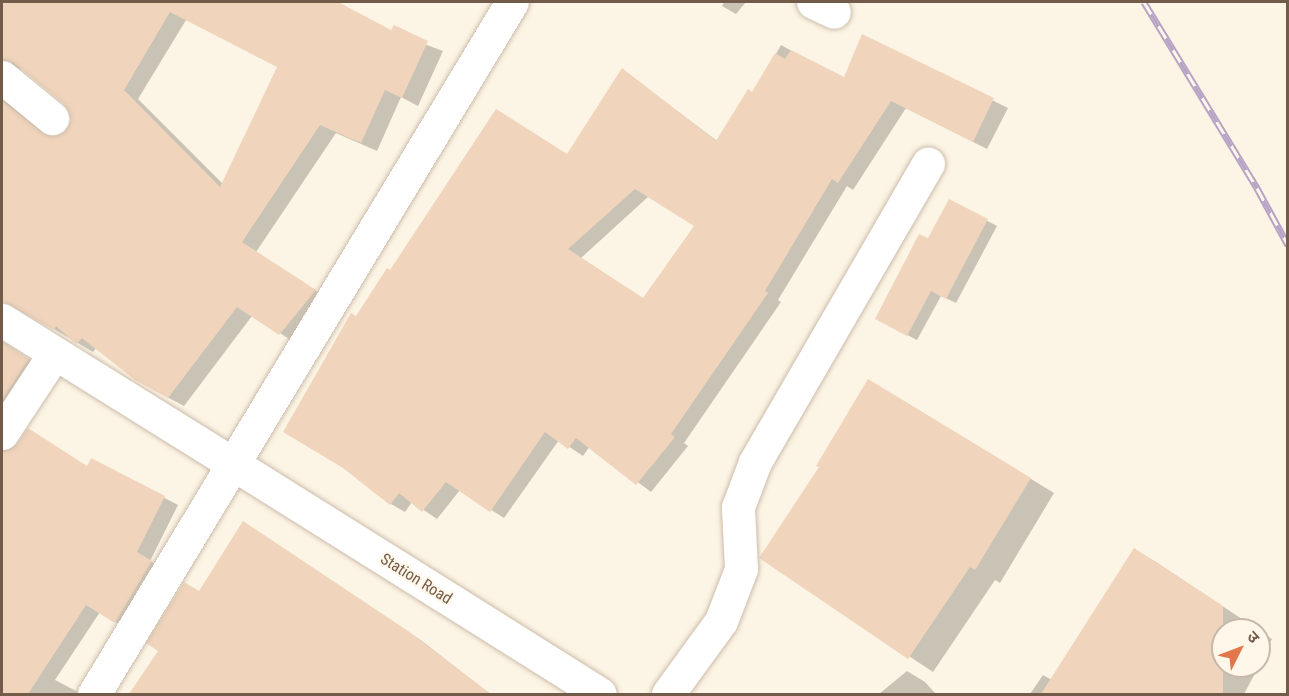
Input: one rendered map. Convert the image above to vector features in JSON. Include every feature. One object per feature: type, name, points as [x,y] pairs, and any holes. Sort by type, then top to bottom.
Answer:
[{"type":"street","points":[[94,694],[512,2]]},
{"type":"street","points":[[2,77],[52,118]]},
{"type":"street","points":[[668,694],[721,621],[741,569],[738,507],[755,462],[928,164]]},
{"type":"street","name":"Station Road","points":[[2,320],[600,694]]},
{"type":"street","points":[[2,433],[54,354]]},
{"type":"building","points":[[2,2],[338,2],[391,30],[394,25],[428,41],[402,98],[385,90],[361,143],[320,125],[242,242],[316,290],[279,335],[237,307],[168,398],[135,380],[82,338],[76,344],[56,326],[54,330],[2,301],[2,101],[48,136],[66,130],[71,120],[64,104],[14,63],[2,59]],"holes":[[[170,12],[277,67],[220,187],[124,90]]]},
{"type":"building","points":[[862,34],[994,98],[973,142],[891,101],[838,183],[832,179],[765,291],[768,293],[671,434],[675,437],[636,485],[576,438],[568,449],[545,432],[490,512],[446,482],[422,512],[399,493],[390,505],[343,468],[283,432],[351,313],[356,316],[387,268],[390,270],[496,109],[567,154],[622,68],[716,141],[748,89],[752,92],[775,53],[785,59],[791,50],[844,77]],"holes":[[[635,189],[694,226],[643,298],[568,249]]]},
{"type":"building","points":[[949,199],[988,219],[946,299],[931,291],[907,336],[875,319],[919,234],[928,238]]},
{"type":"building","points":[[2,342],[29,359],[2,400]]},
{"type":"building","points":[[868,379],[1031,478],[975,570],[970,567],[908,659],[759,558],[819,467],[816,466]]},
{"type":"building","points":[[28,428],[87,466],[91,458],[165,496],[137,552],[152,561],[115,623],[86,605],[28,694],[2,694],[2,452],[17,444]]},
{"type":"building","points":[[243,521],[408,631],[491,694],[129,694],[158,651],[146,643],[184,582],[199,591]]},
{"type":"building","points":[[1134,548],[1223,606],[1223,618],[1211,618],[1211,678],[1223,678],[1223,694],[1041,694]]},
{"type":"railway","points":[[1144,2],[1257,188],[1288,245]]}]
